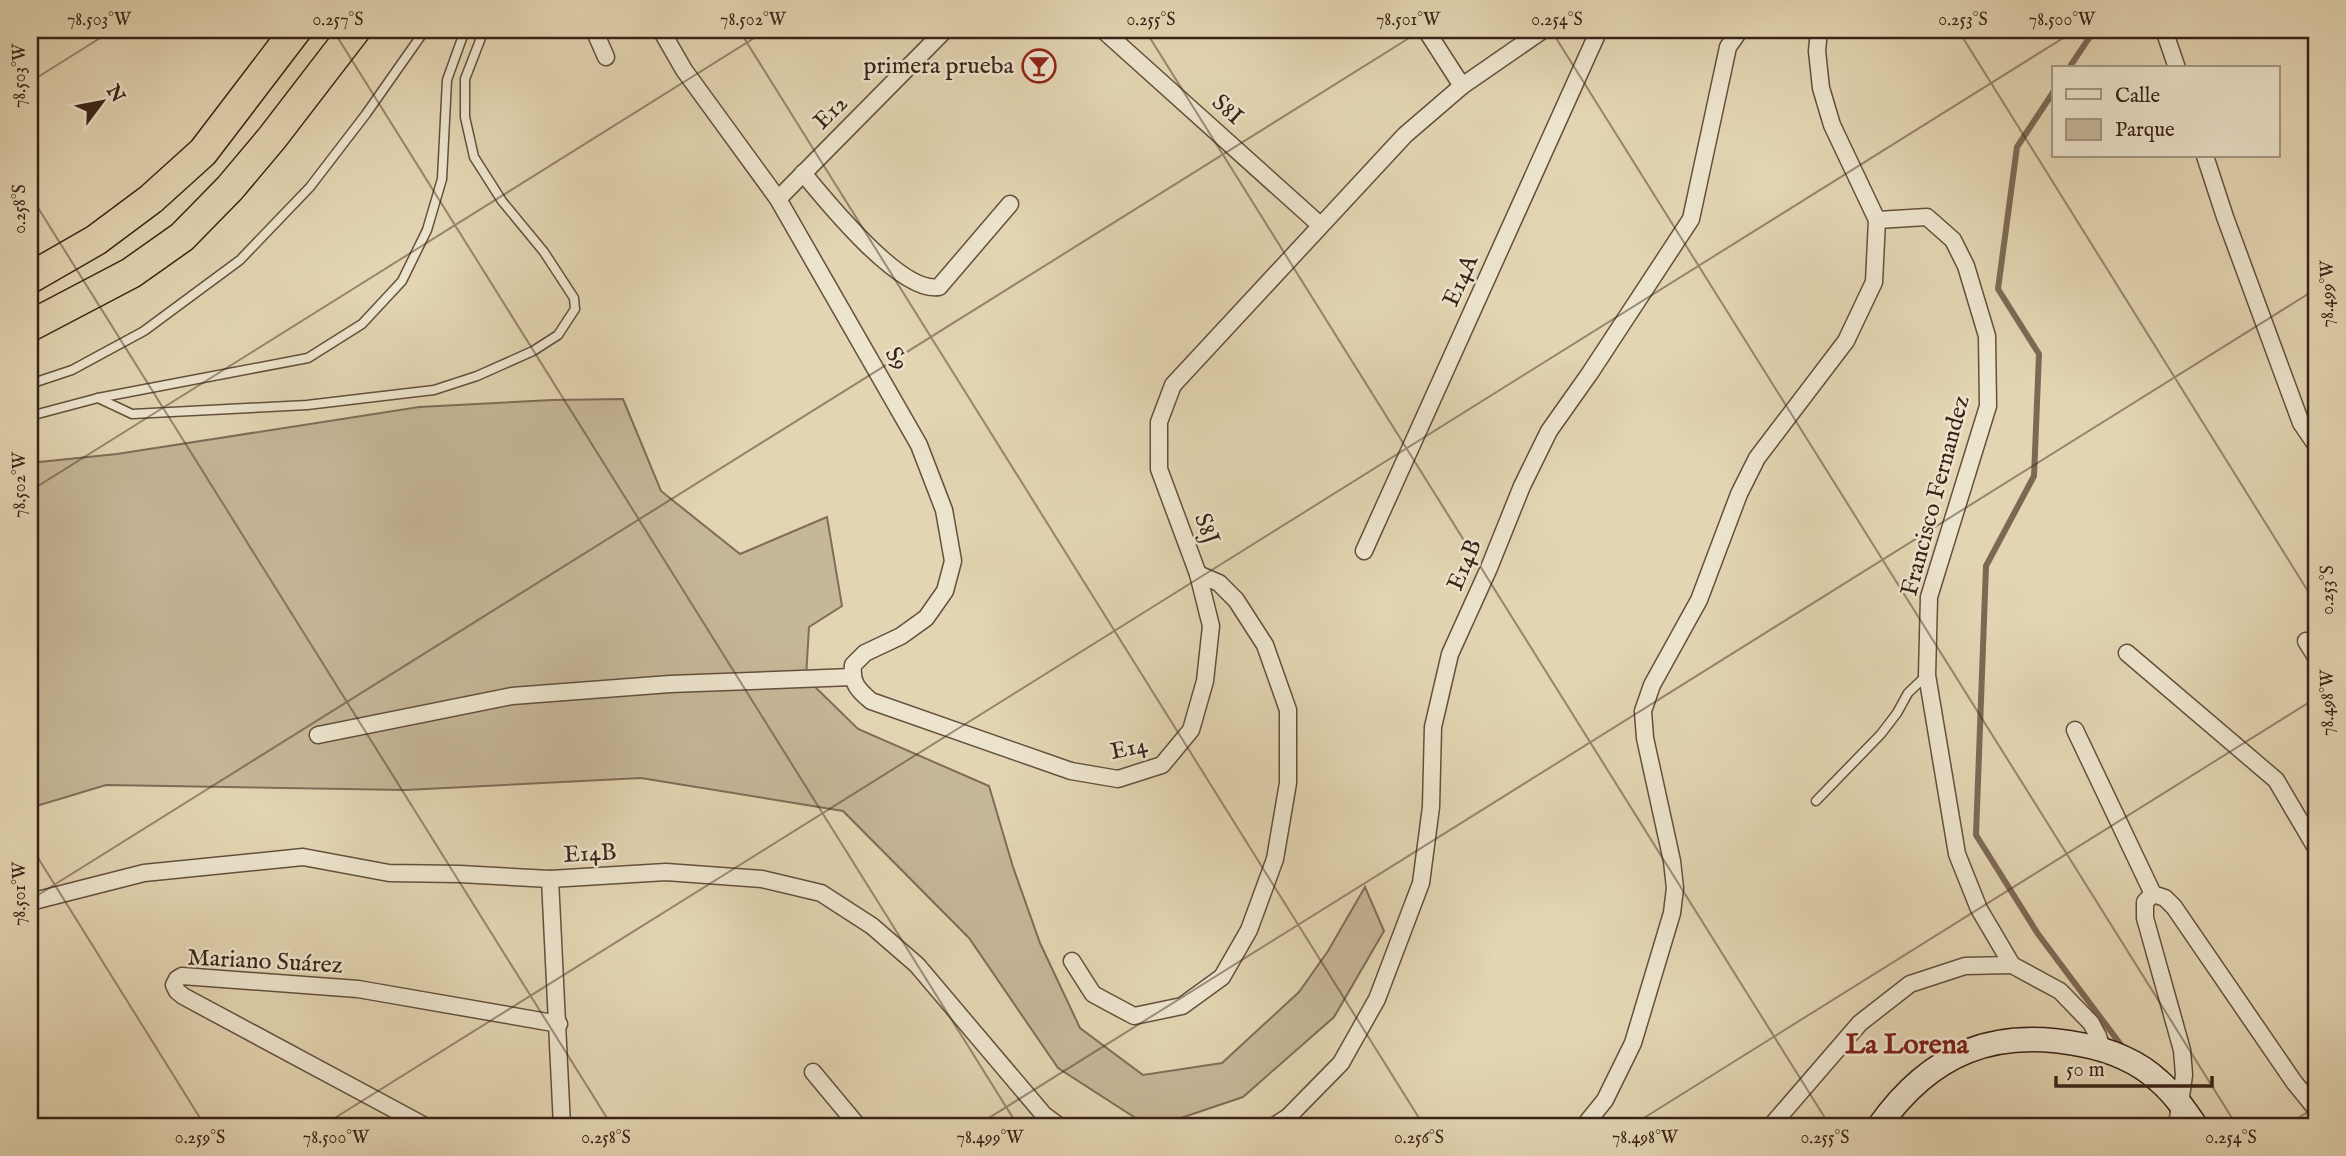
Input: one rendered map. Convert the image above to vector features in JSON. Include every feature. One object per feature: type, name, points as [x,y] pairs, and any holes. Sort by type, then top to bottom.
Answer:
[{"type":"highway","points":[[30,278],[96,240],[151,199],[203,152],[296,30]]},
{"type":"highway","points":[[30,326],[131,272],[182,237],[272,138],[355,30]]},
{"type":"main road","points":[[1879,1126],[1896,1101],[1921,1077],[1946,1061],[1968,1051],[2013,1039],[2037,1038],[2056,1039],[2102,1049],[2141,1067],[2159,1080],[2179,1115],[2196,1126]]},
{"type":"street","points":[[594,30],[606,57]]},
{"type":"street","name":"E12","points":[[778,199],[945,30]]},
{"type":"street","name":"S8I","points":[[1103,30],[1320,225]]},
{"type":"street","points":[[1426,30],[1462,86]]},
{"type":"street","name":"S8J","points":[[1072,961],[1093,994],[1134,1016],[1182,1006],[1222,977],[1249,930],[1275,859],[1288,783],[1289,710],[1265,645],[1236,600],[1219,583],[1198,574],[1159,469],[1159,422],[1173,385],[1405,135],[1462,86],[1544,30]]},
{"type":"street","name":"E14A","points":[[1364,551],[1599,30]]},
{"type":"street","name":"E14B","points":[[1274,1126],[1288,1117],[1341,1063],[1377,999],[1421,883],[1431,807],[1433,727],[1450,654],[1522,486],[1549,431],[1691,219],[1728,47],[1740,30]]},
{"type":"street","points":[[1584,1126],[1605,1100],[1633,1043],[1672,913],[1675,888],[1672,861],[1644,738],[1643,711],[1652,685],[1699,600],[1739,494],[1758,458],[1846,341],[1874,282],[1877,220],[1832,125],[1821,88],[1817,51],[1819,30]]},
{"type":"street","points":[[2164,30],[2176,66]]},
{"type":"street","name":"S9","points":[[663,31],[695,87],[778,199],[919,445],[944,510],[953,561],[945,591],[926,618],[901,636],[865,653],[853,665],[852,677]]},
{"type":"street","points":[[2206,158],[2301,423],[2316,445]]},
{"type":"street","points":[[803,173],[863,242],[902,275],[921,286],[932,288],[939,287],[1010,204]]},
{"type":"street","name":"Francisco Fernandez","points":[[1877,220],[1927,217],[1953,240],[1966,267],[1987,336],[1988,406],[1929,597],[1927,675],[1957,854],[1979,909],[2012,965]]},
{"type":"street","name":"E14","points":[[852,677],[858,691],[872,701],[1072,771],[1118,779],[1162,765],[1191,730],[1205,681],[1211,626],[1198,574]]},
{"type":"street","points":[[2306,641],[2316,657]]},
{"type":"street","points":[[2127,653],[2276,780],[2316,848]]},
{"type":"street","points":[[318,735],[512,696],[670,684],[852,677]]},
{"type":"street","points":[[2075,730],[2153,894],[2165,898],[2174,908],[2294,1082],[2316,1109]]},
{"type":"street","name":"E14B","points":[[30,902],[144,873],[303,857],[389,873],[550,879],[666,872],[762,879],[821,893],[872,926],[917,965],[1044,1115],[1059,1126]]},
{"type":"street","points":[[550,879],[562,1126]]},
{"type":"street","points":[[2153,894],[2144,902],[2145,918],[2182,1050],[2184,1075],[2179,1115]]},
{"type":"street","points":[[1771,1126],[1860,1023],[1910,984],[1965,967],[2012,965],[2060,990],[2091,1023],[2102,1049]]},
{"type":"street","name":"Mariano Suárez","points":[[425,1126],[183,996],[174,985],[177,979],[182,976],[358,989],[559,1024]]},
{"type":"street","points":[[813,1072],[858,1126]]},
{"type":"lane","points":[[30,384],[72,370],[144,331],[240,260],[310,187],[425,30]]},
{"type":"lane","points":[[30,415],[98,398],[308,358],[362,324],[402,281],[428,230],[442,179],[447,80],[458,43],[465,30]]},
{"type":"lane","points":[[98,398],[132,414],[307,405],[434,390],[477,376],[533,351],[558,335],[575,309],[574,298],[544,252],[502,201],[474,157],[465,117],[465,79],[485,30]]},
{"type":"lane","points":[[1816,801],[1881,734],[1898,713],[1908,693],[1927,675]]},
{"type":"green space","points":[[623,399],[661,491],[740,554],[827,517],[842,606],[809,627],[806,678],[858,729],[989,786],[1013,867],[1040,943],[1080,1028],[1143,1075],[1222,1063],[1299,992],[1328,951],[1365,887],[1384,931],[1334,1017],[1243,1097],[1157,1126],[1148,1126],[1058,1068],[969,938],[843,811],[641,778],[405,790],[106,785],[30,808],[30,463],[117,454],[419,407]]},
{"type":"waterway","points":[[2070,66],[2089,38]]},
{"type":"waterway","points":[[2052,94],[2017,147],[1998,289],[2039,354],[2034,476],[1986,566],[1976,835],[2038,934],[2124,1049]]},
{"type":"place","name":"primera prueba","points":[[1039,66]]},
{"type":"district","name":"La Lorena","points":[[1907,1045]]}]
